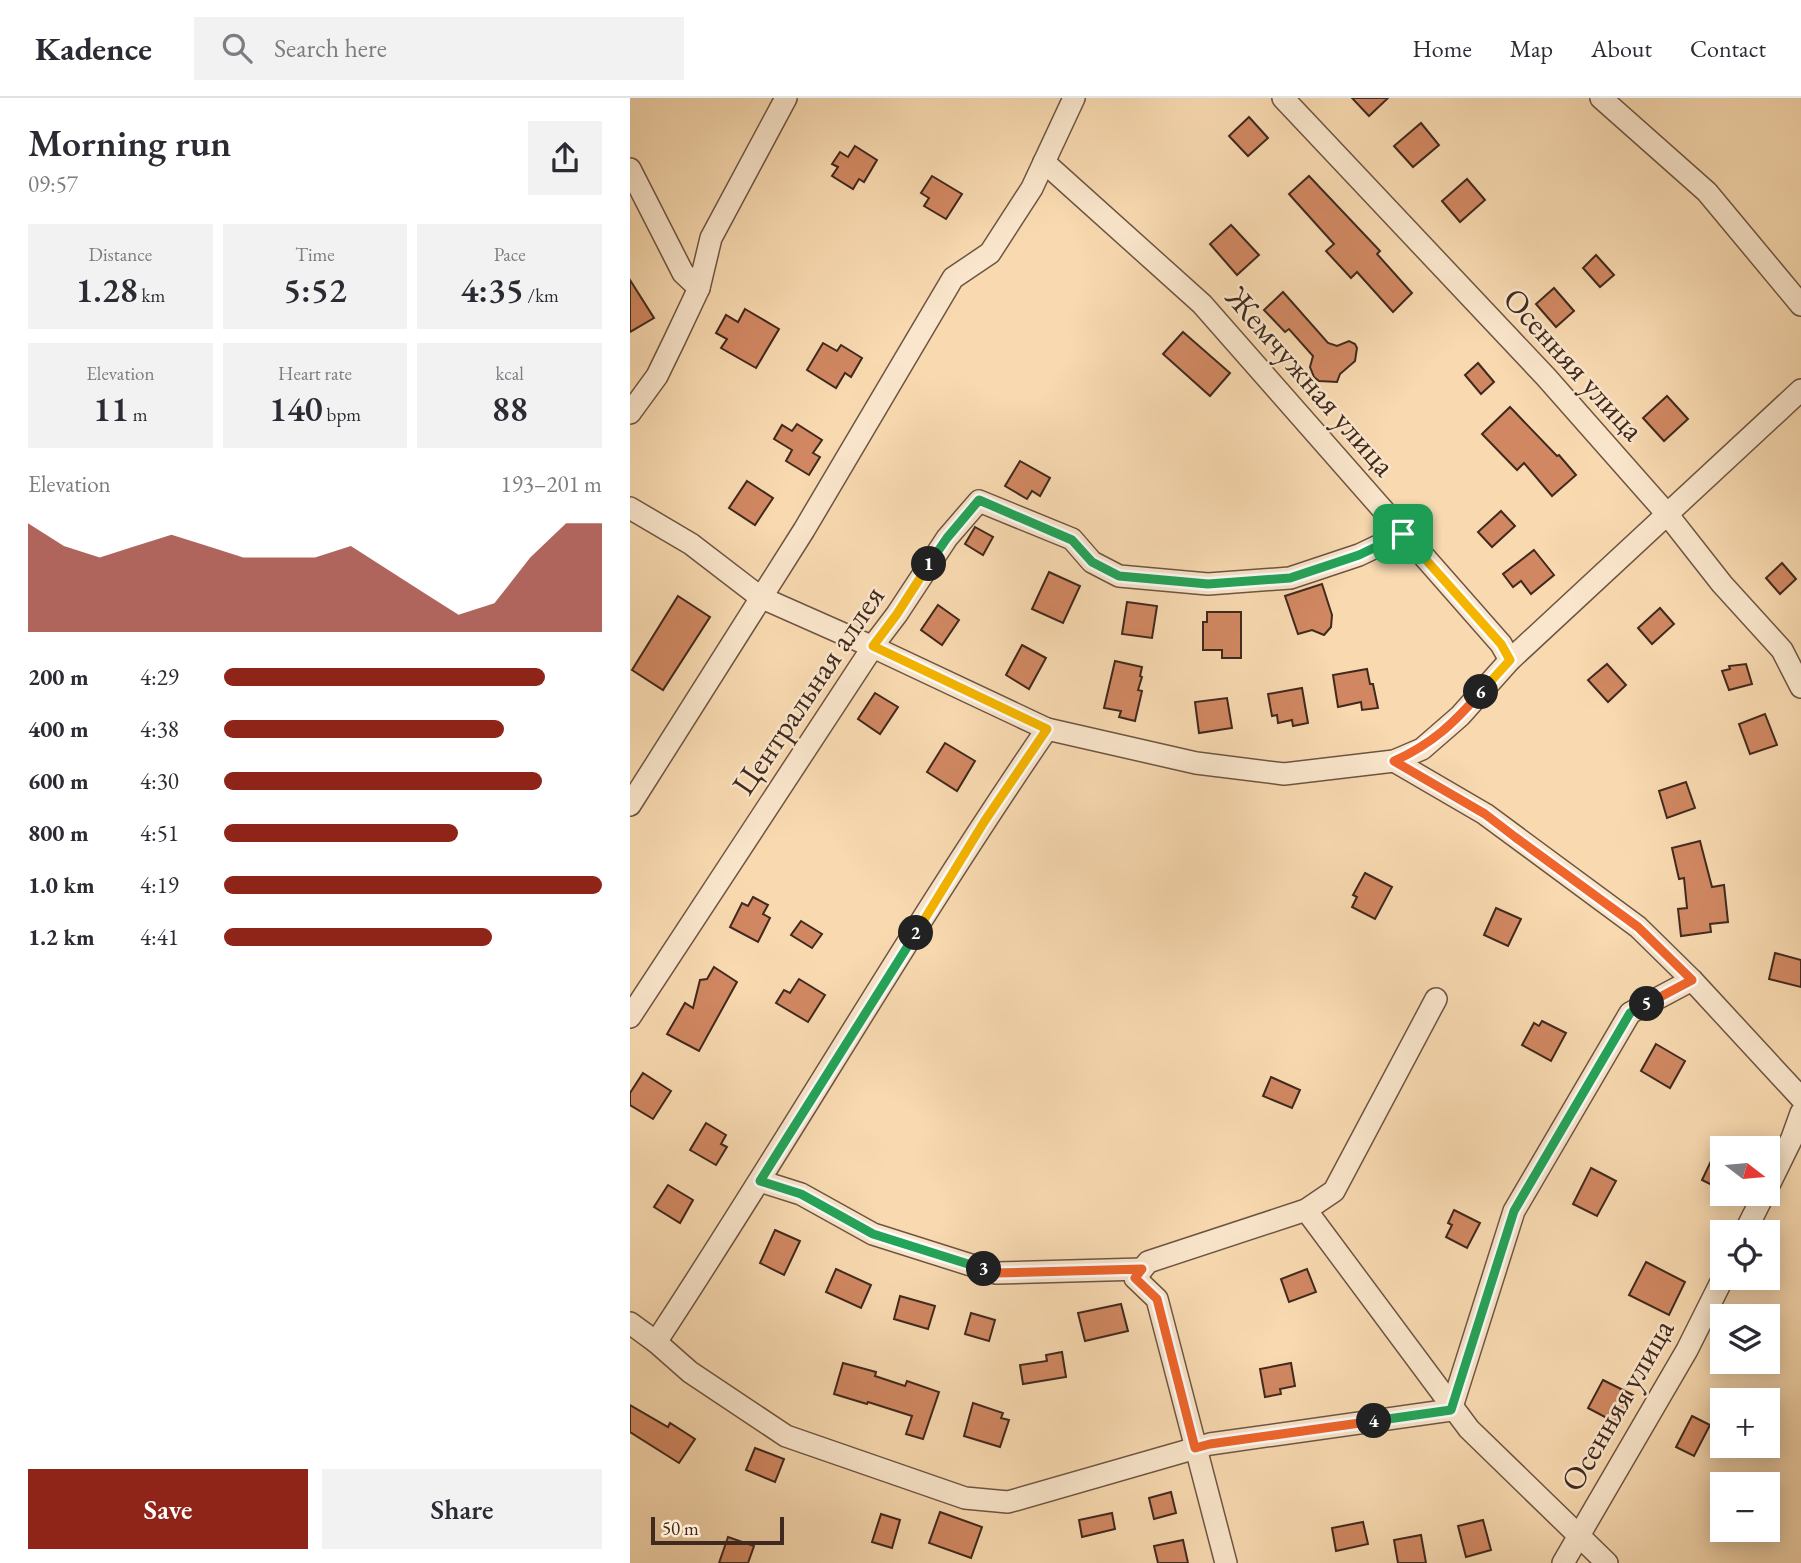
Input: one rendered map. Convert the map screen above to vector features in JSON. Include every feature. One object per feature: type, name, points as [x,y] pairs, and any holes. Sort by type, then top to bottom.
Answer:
[{"type":"street","points":[[630,413],[657,376],[699,288],[711,238],[786,98]]},
{"type":"street","points":[[630,806],[804,530],[953,278],[990,253],[1032,188],[1074,98]]},
{"type":"street","name":"Осенняя улица","points":[[1283,98],[1546,377],[1667,514],[1722,584],[1782,650],[1801,687]]},
{"type":"street","points":[[1601,98],[1707,192],[1801,305]]},
{"type":"street","name":"Жемчужная улица","points":[[1044,162],[1202,304],[1501,644],[1510,660]]},
{"type":"street","points":[[630,169],[683,273],[699,288]]},
{"type":"street","points":[[630,508],[691,544],[760,597],[873,646],[1047,729],[1196,763],[1284,774],[1394,761],[1422,749],[1460,716],[1510,660],[1801,390]]},
{"type":"street","name":"Центральная аллея","points":[[630,1017],[873,646],[947,538],[979,500],[1072,540],[1092,562],[1119,576],[1208,584],[1290,578],[1359,555],[1403,534]]},
{"type":"street","points":[[656,1342],[984,822],[1047,729]]},
{"type":"street","points":[[1394,761],[1485,814],[1638,927],[1692,980],[1801,1098]]},
{"type":"street","points":[[630,1323],[690,1372],[786,1436],[965,1498],[1008,1502],[1210,1444],[1451,1410],[1514,1211],[1630,1013],[1692,980]]},
{"type":"street","points":[[1226,1563],[1157,1299],[1135,1278],[1148,1262],[1306,1210],[1335,1191],[1436,999]]},
{"type":"street","points":[[1780,1162],[1801,1113]]},
{"type":"street","points":[[760,1181],[801,1194],[873,1234],[996,1273],[1142,1269]]},
{"type":"street","points":[[1306,1210],[1469,1429],[1606,1563]]},
{"type":"street","name":"Осенняя улица","points":[[1563,1563],[1687,1350],[1717,1290]]},
{"type":"building","points":[[1352,98],[1388,98],[1369,116]]},
{"type":"building","points":[[1249,117],[1268,138],[1248,156],[1229,136]]},
{"type":"building","points":[[1421,123],[1439,145],[1413,167],[1394,146]]},
{"type":"building","points":[[855,146],[877,160],[864,182],[859,179],[853,189],[832,176],[838,167],[832,164],[840,152],[848,157]]},
{"type":"building","points":[[932,176],[962,194],[946,219],[924,206],[929,198],[921,193]]},
{"type":"building","points":[[1309,176],[1380,251],[1377,254],[1412,293],[1393,312],[1357,272],[1351,278],[1326,251],[1334,244],[1289,194]]},
{"type":"building","points":[[1467,179],[1485,200],[1460,222],[1442,201]]},
{"type":"building","points":[[1231,225],[1259,255],[1237,275],[1210,244]]},
{"type":"building","points":[[1596,255],[1614,275],[1600,287],[1583,268]]},
{"type":"building","points":[[630,280],[654,318],[630,332]]},
{"type":"building","points":[[1554,288],[1574,311],[1556,327],[1536,304]]},
{"type":"building","points":[[1283,292],[1328,343],[1337,346],[1349,341],[1355,344],[1355,361],[1340,374],[1337,382],[1319,381],[1314,377],[1310,367],[1313,356],[1289,329],[1285,332],[1264,310]]},
{"type":"building","points":[[745,309],[779,329],[756,368],[721,348],[727,339],[716,333],[726,315],[738,322]]},
{"type":"building","points":[[1183,332],[1230,373],[1210,396],[1163,354]]},
{"type":"building","points":[[823,343],[837,351],[841,345],[862,358],[851,377],[845,373],[836,388],[807,370]]},
{"type":"building","points":[[1478,363],[1494,382],[1481,394],[1465,375]]},
{"type":"building","points":[[1667,396],[1688,419],[1664,441],[1643,418]]},
{"type":"building","points":[[1510,407],[1576,475],[1552,496],[1524,463],[1517,470],[1482,434]]},
{"type":"building","points":[[797,424],[822,440],[813,453],[820,457],[809,475],[786,461],[792,450],[774,439],[782,425],[792,431]]},
{"type":"building","points":[[1020,461],[1050,478],[1040,496],[1032,491],[1027,499],[1005,486]]},
{"type":"building","points":[[747,481],[773,498],[755,525],[729,508]]},
{"type":"building","points":[[1501,511],[1515,526],[1492,547],[1478,532]]},
{"type":"building","points":[[975,527],[993,537],[983,555],[965,544]]},
{"type":"building","points":[[1534,550],[1554,575],[1531,594],[1521,581],[1513,587],[1503,574]]},
{"type":"building","points":[[1782,563],[1796,579],[1780,594],[1766,578]]},
{"type":"building","points":[[1049,572],[1080,586],[1063,623],[1032,609]]},
{"type":"building","points":[[1322,584],[1332,615],[1331,627],[1324,635],[1312,630],[1298,634],[1285,596]]},
{"type":"building","points":[[678,596],[710,617],[663,690],[632,670]]},
{"type":"building","points":[[1127,602],[1157,606],[1152,638],[1122,634]]},
{"type":"building","points":[[938,605],[959,620],[942,645],[921,630]]},
{"type":"building","points":[[1660,608],[1674,624],[1652,644],[1638,628]]},
{"type":"building","points":[[1207,612],[1241,612],[1241,658],[1222,658],[1222,650],[1203,650],[1203,622],[1207,622]]},
{"type":"building","points":[[1022,645],[1046,658],[1029,689],[1006,675]]},
{"type":"building","points":[[1115,661],[1142,667],[1138,690],[1142,691],[1135,721],[1119,717],[1121,711],[1104,708]]},
{"type":"building","points":[[1607,664],[1626,685],[1608,702],[1588,680]]},
{"type":"building","points":[[1746,664],[1752,684],[1729,690],[1722,671],[1730,669],[1729,666]]},
{"type":"building","points":[[1367,669],[1378,708],[1362,710],[1361,702],[1338,707],[1333,675]]},
{"type":"building","points":[[1302,688],[1308,723],[1293,726],[1292,720],[1278,723],[1277,715],[1272,716],[1268,694]]},
{"type":"building","points":[[875,693],[898,707],[880,734],[858,719]]},
{"type":"building","points":[[1227,698],[1232,728],[1199,733],[1195,702]]},
{"type":"building","points":[[1765,714],[1777,745],[1750,754],[1739,724]]},
{"type":"building","points":[[945,743],[975,761],[957,791],[927,772]]},
{"type":"building","points":[[1686,782],[1695,808],[1667,818],[1659,791]]},
{"type":"building","points":[[1700,841],[1712,887],[1724,885],[1728,922],[1710,924],[1711,932],[1681,936],[1678,909],[1687,908],[1684,878],[1679,879],[1672,848]]},
{"type":"building","points":[[1365,873],[1392,887],[1375,919],[1352,907],[1357,897],[1353,895]]},
{"type":"building","points":[[753,897],[768,905],[763,914],[770,918],[758,942],[730,927],[742,903],[748,906]]},
{"type":"building","points":[[1496,908],[1521,919],[1508,946],[1484,935]]},
{"type":"building","points":[[801,921],[822,934],[812,948],[791,935]]},
{"type":"building","points":[[1775,953],[1801,960],[1801,987],[1769,979]]},
{"type":"building","points":[[714,967],[737,982],[699,1051],[667,1034],[685,1003],[693,1008],[700,980],[707,979]]},
{"type":"building","points":[[799,979],[825,995],[808,1022],[776,1003],[784,990],[790,993]]},
{"type":"building","points":[[1542,1021],[1566,1033],[1551,1061],[1522,1045],[1534,1023],[1539,1026]]},
{"type":"building","points":[[1656,1044],[1685,1061],[1670,1088],[1641,1071]]},
{"type":"building","points":[[643,1073],[671,1091],[653,1119],[630,1105],[630,1093]]},
{"type":"building","points":[[1271,1077],[1300,1090],[1292,1108],[1263,1096]]},
{"type":"building","points":[[706,1123],[726,1135],[721,1144],[727,1147],[716,1165],[690,1150]]},
{"type":"building","points":[[1710,1163],[1710,1184],[1702,1180]]},
{"type":"building","points":[[1591,1168],[1616,1181],[1597,1216],[1573,1204]]},
{"type":"building","points":[[668,1185],[693,1200],[680,1223],[654,1207]]},
{"type":"building","points":[[1454,1210],[1480,1223],[1467,1248],[1446,1237],[1452,1225],[1448,1223]]},
{"type":"building","points":[[775,1230],[800,1241],[784,1275],[760,1263]]},
{"type":"building","points":[[1646,1262],[1685,1282],[1669,1315],[1629,1295]]},
{"type":"building","points":[[836,1269],[871,1285],[861,1308],[826,1292]]},
{"type":"building","points":[[1307,1269],[1316,1292],[1289,1302],[1281,1279]]},
{"type":"building","points":[[900,1296],[935,1306],[928,1329],[894,1319]]},
{"type":"building","points":[[1121,1304],[1128,1331],[1085,1341],[1078,1313]]},
{"type":"building","points":[[971,1313],[995,1320],[989,1341],[965,1334]]},
{"type":"building","points":[[1062,1352],[1066,1377],[1023,1384],[1020,1365],[1047,1361],[1046,1355]]},
{"type":"building","points":[[843,1363],[876,1372],[875,1376],[905,1386],[907,1381],[939,1392],[923,1439],[906,1434],[912,1416],[834,1394]]},
{"type":"building","points":[[1291,1363],[1295,1386],[1280,1389],[1281,1394],[1265,1397],[1260,1369]]},
{"type":"building","points":[[1603,1380],[1633,1395],[1618,1424],[1588,1408]]},
{"type":"building","points":[[973,1403],[1003,1413],[1001,1418],[1009,1420],[1000,1447],[964,1436]]},
{"type":"building","points":[[630,1405],[668,1427],[670,1423],[695,1439],[679,1463],[630,1432]]},
{"type":"building","points":[[1692,1416],[1710,1425],[1694,1456],[1676,1447]]},
{"type":"building","points":[[755,1448],[784,1459],[775,1482],[746,1470]]},
{"type":"building","points":[[1171,1492],[1176,1513],[1154,1519],[1149,1498]]},
{"type":"building","points":[[940,1512],[982,1527],[971,1558],[929,1543]]},
{"type":"building","points":[[1112,1513],[1115,1529],[1082,1537],[1079,1520]]},
{"type":"building","points":[[881,1514],[900,1520],[892,1548],[872,1542]]},
{"type":"building","points":[[1483,1520],[1491,1550],[1466,1557],[1458,1526]]},
{"type":"building","points":[[1363,1522],[1368,1544],[1336,1551],[1332,1528]]},
{"type":"building","points":[[1421,1535],[1426,1563],[1398,1563],[1394,1540]]},
{"type":"building","points":[[728,1537],[754,1546],[748,1563],[719,1563]]},
{"type":"building","points":[[1183,1540],[1188,1563],[1158,1563],[1154,1546]]},
{"type":"route","points":[[979,500],[1072,540],[1092,562],[1119,576],[1208,584],[1290,578],[1359,555],[1403,534],[1501,644],[1510,660],[1460,716],[1422,749],[1394,761],[1485,814],[1638,927],[1692,980],[1630,1013],[1514,1211],[1451,1410],[1195,1448],[1157,1299],[1135,1278],[1142,1269],[996,1273],[873,1234],[801,1194],[760,1181],[984,822],[1047,729],[873,646],[947,538],[979,500]]}]
